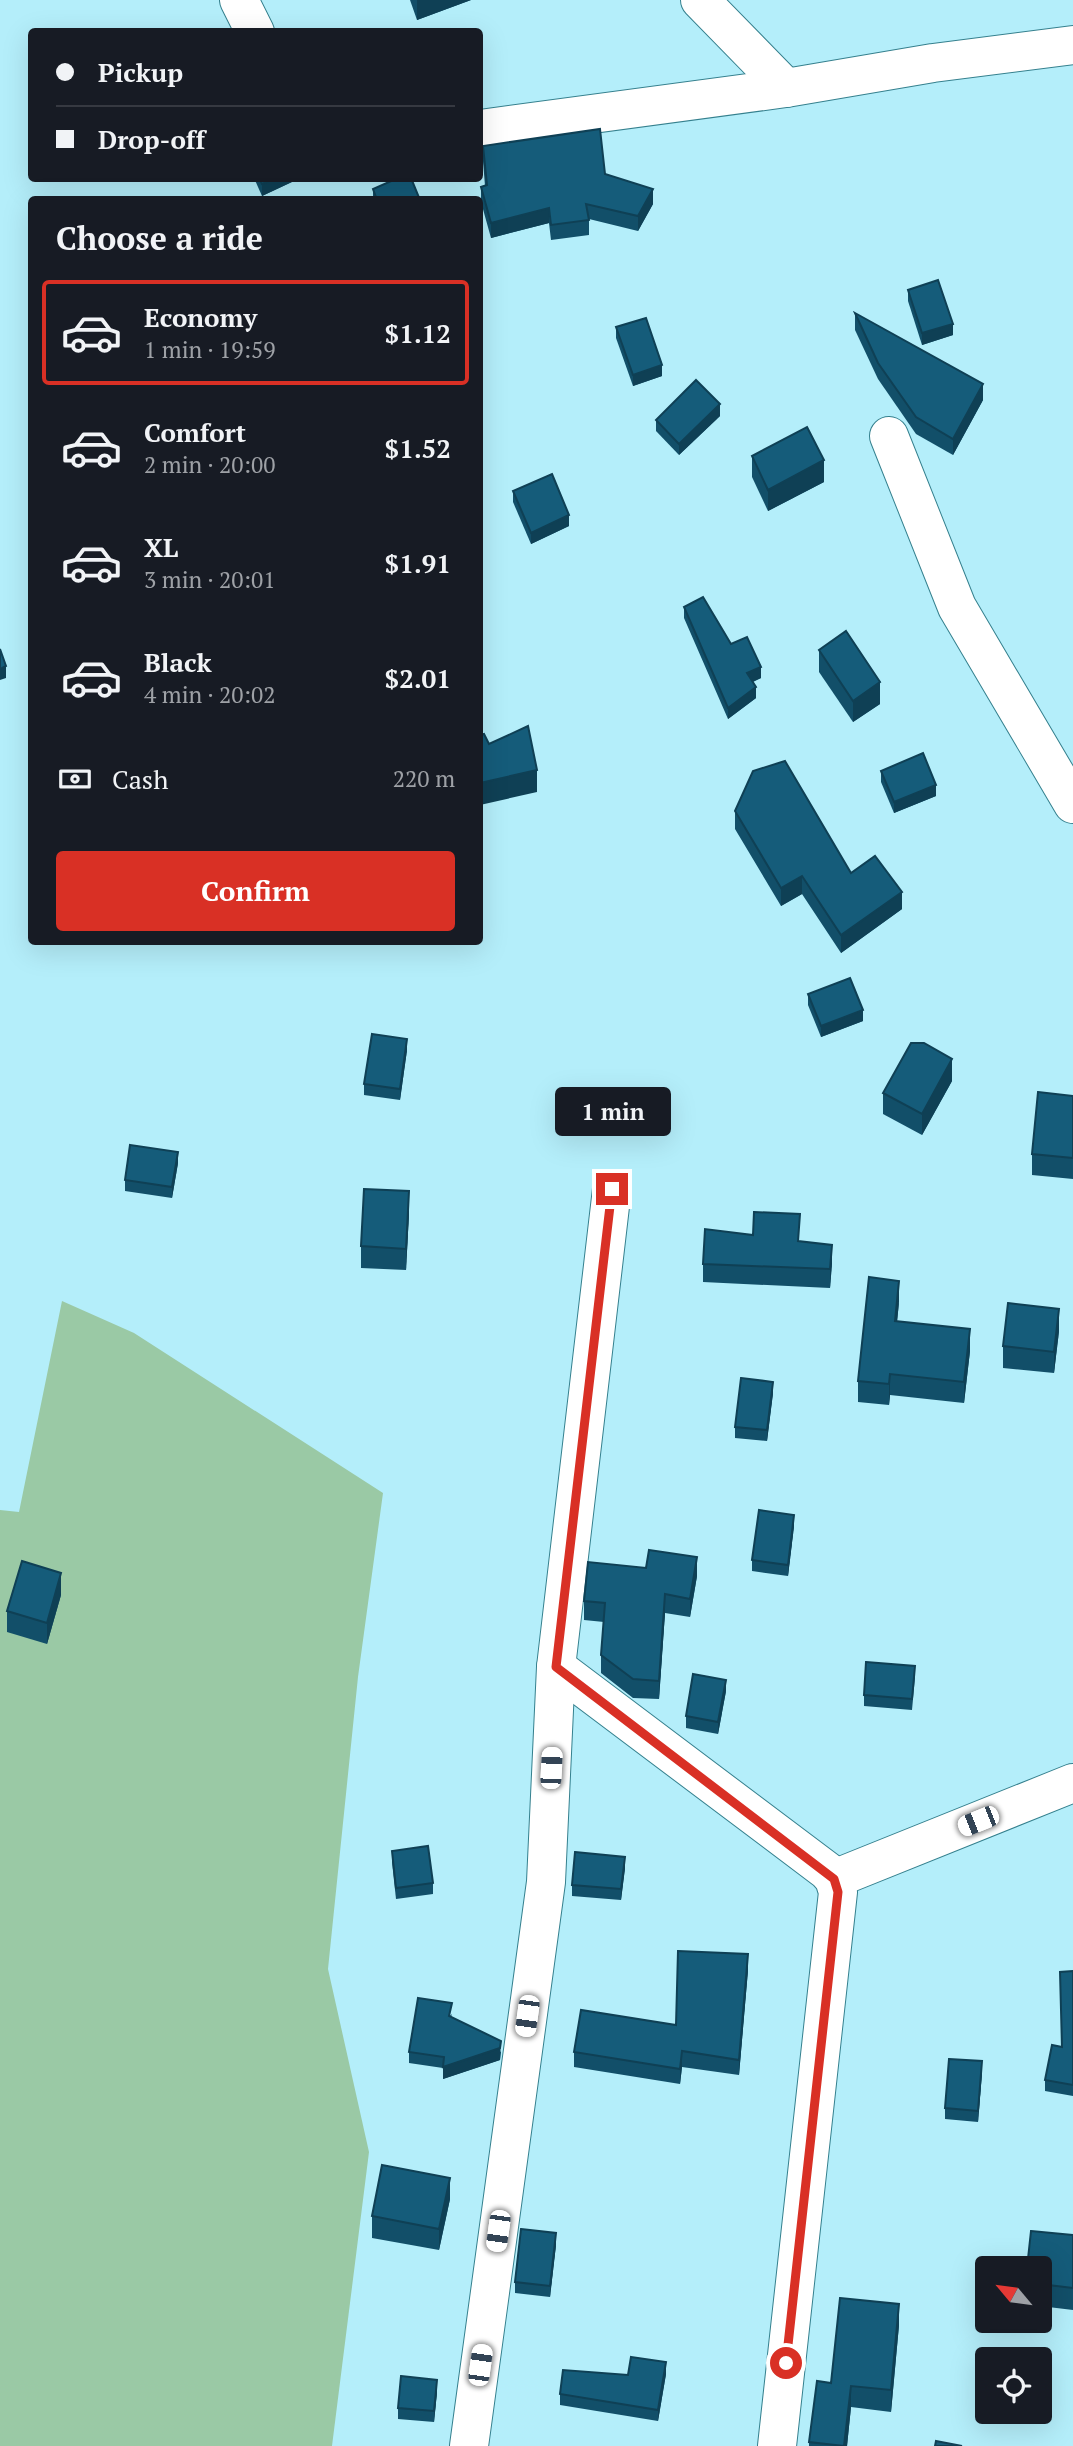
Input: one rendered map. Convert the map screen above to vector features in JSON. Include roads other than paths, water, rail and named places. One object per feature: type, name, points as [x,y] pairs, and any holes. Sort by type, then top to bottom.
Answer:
[{"type":"street","points":[[239,0],[253,28]]},
{"type":"street","points":[[700,0],[786,88]]},
{"type":"street","points":[[483,129],[786,88],[933,63],[1073,45]]},
{"type":"street","points":[[889,436],[957,607],[1073,804]]},
{"type":"street","points":[[469,2446],[546,1882],[556,1667],[612,1189]]},
{"type":"street","points":[[556,1667],[834,1879],[838,1892],[777,2446]]},
{"type":"street","points":[[834,1879],[1073,1783]]}]
